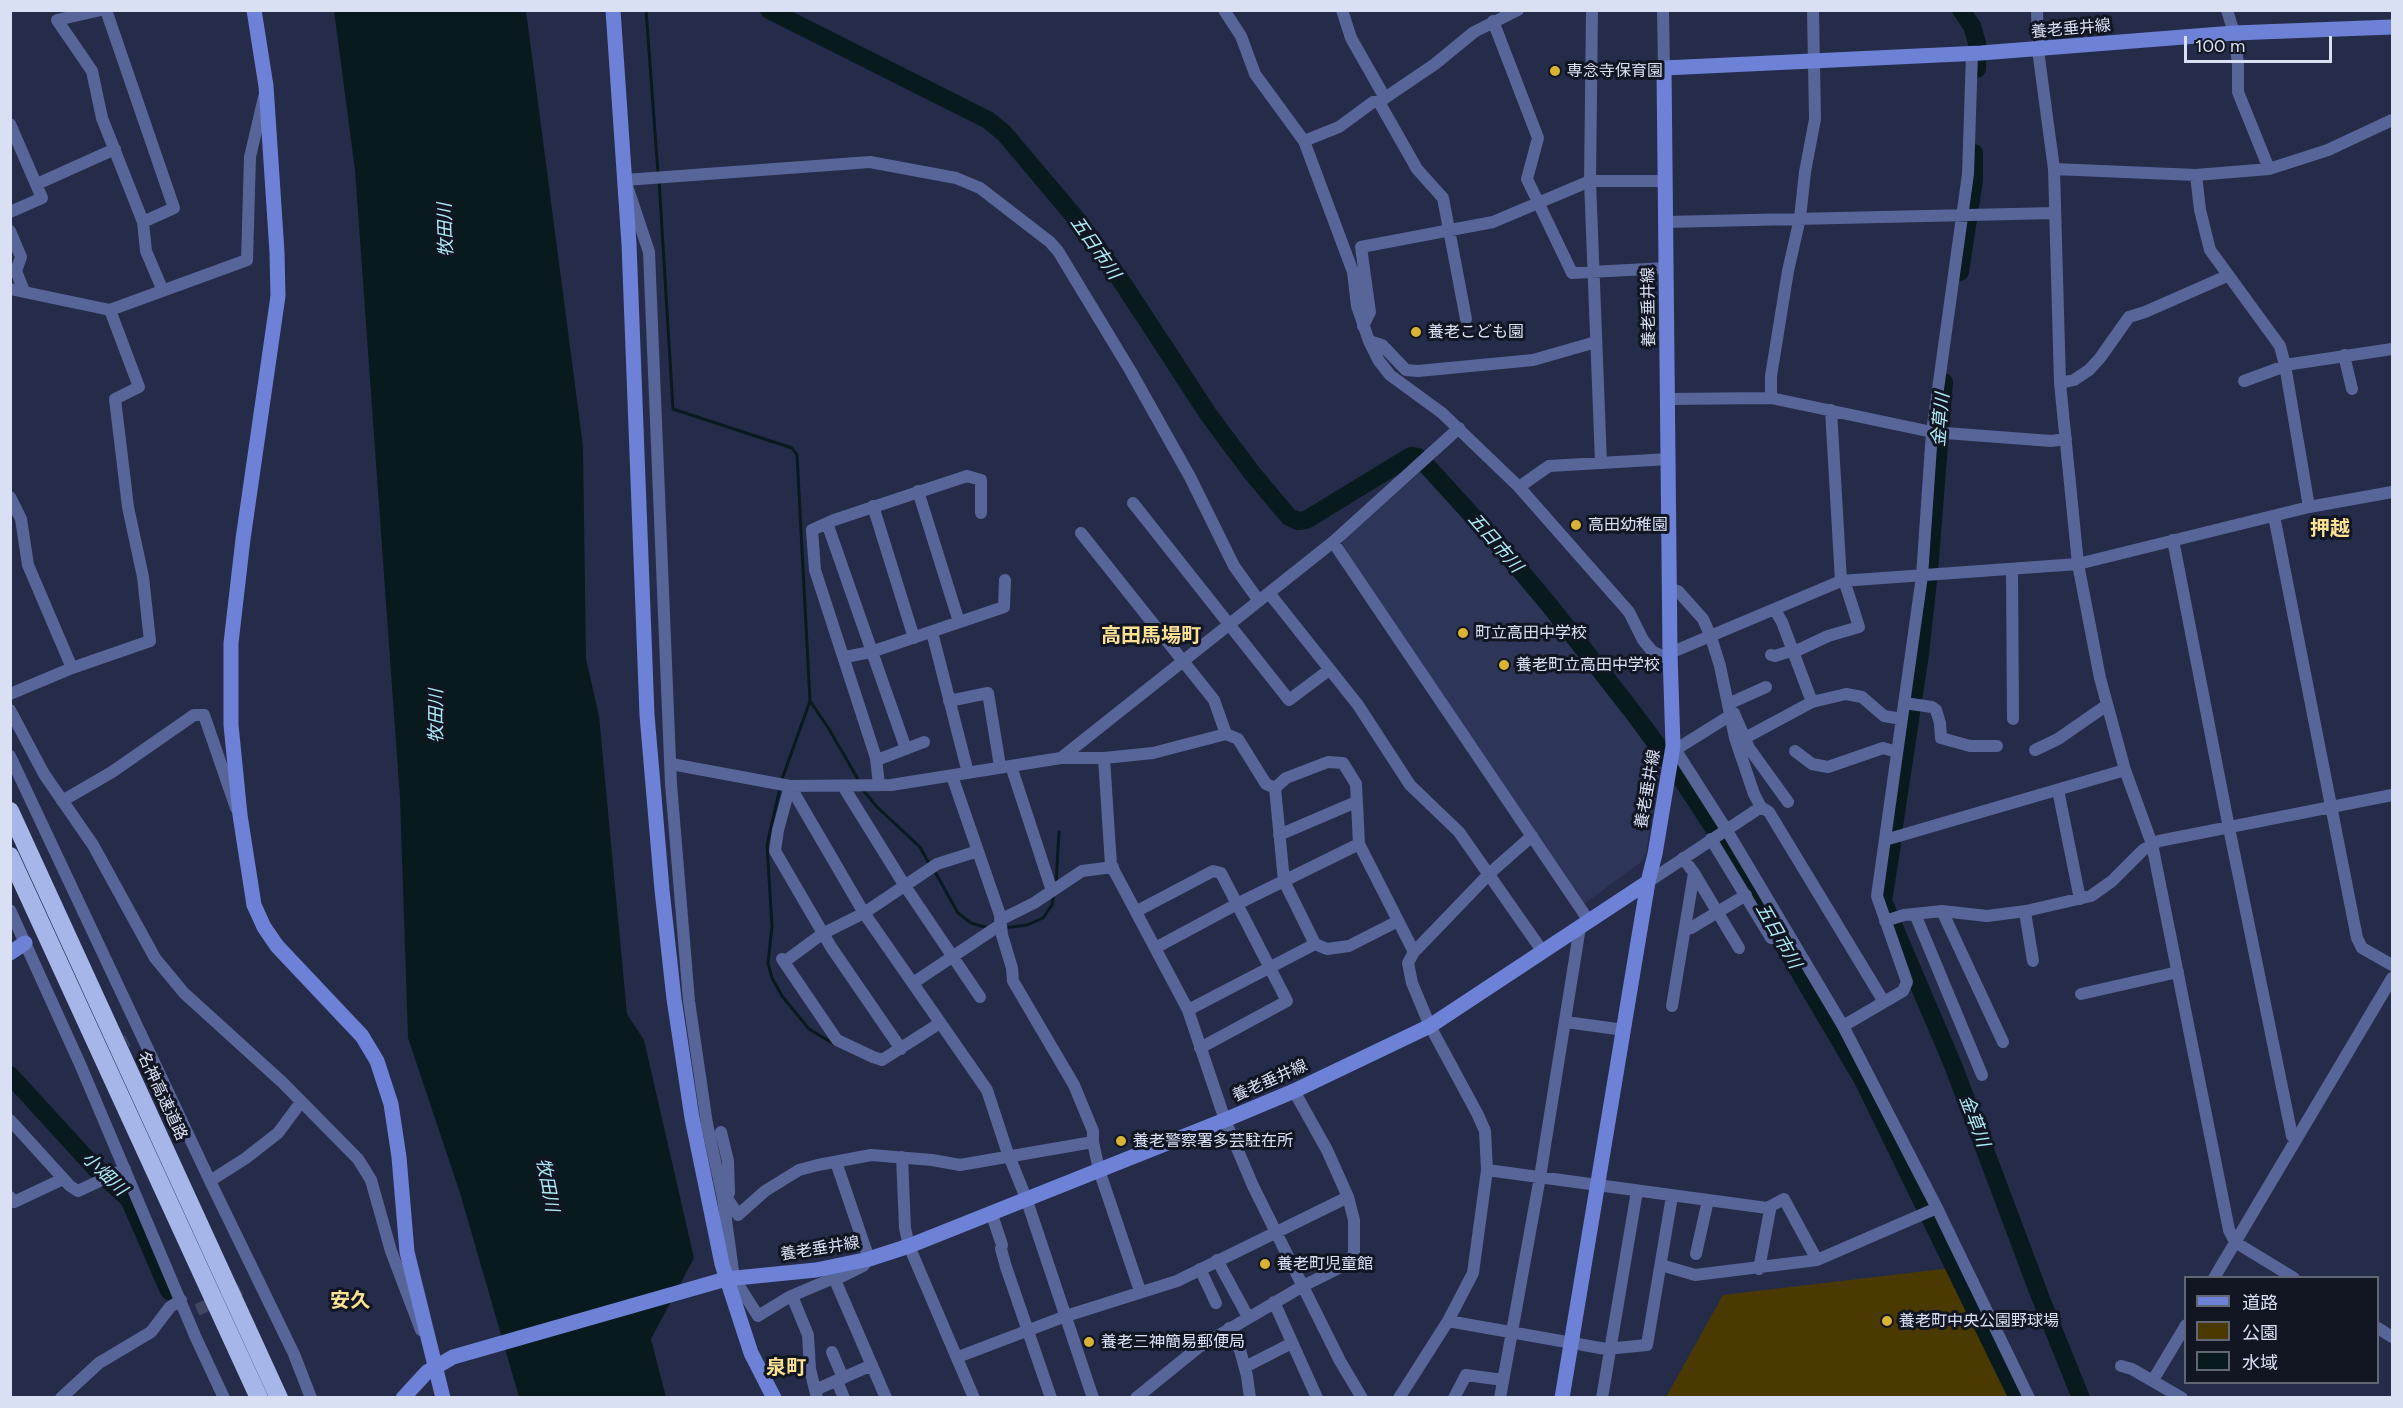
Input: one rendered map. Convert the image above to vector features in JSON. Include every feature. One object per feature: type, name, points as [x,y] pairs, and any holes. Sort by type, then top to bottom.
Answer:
[{"type":"highway","name":"名神高速道路","points":[[10,811],[279,1398]]},
{"type":"highway","points":[[10,856],[259,1398]]},
{"type":"street","points":[[142,222],[174,208],[104,10],[57,20],[92,71],[102,118],[142,222],[146,251],[163,291]]},
{"type":"street","points":[[254,10],[266,86],[278,296],[243,539],[231,643],[231,725],[240,815],[254,905],[264,927],[277,946],[362,1036],[377,1061],[391,1104],[399,1157],[407,1252],[443,1398]]},
{"type":"street","points":[[613,10],[625,180],[647,704],[662,890],[674,999],[692,1118],[730,1279],[751,1353],[774,1398]]},
{"type":"street","points":[[1224,10],[1241,36],[1255,74],[1304,141],[1353,272],[1357,306],[1369,341],[1379,360],[1390,375],[1442,413],[1519,487],[1629,612],[1643,640],[1652,651],[1670,656],[1843,580],[2078,564],[2309,507],[2392,492]]},
{"type":"street","points":[[1342,10],[1351,39],[1417,169],[1443,198],[1466,319]]},
{"type":"street","points":[[1304,141],[1339,127],[1373,102],[1382,100],[1435,64],[1495,17],[1518,10]]},
{"type":"street","points":[[1592,10],[1590,180],[1601,462]]},
{"type":"street","points":[[1663,10],[1664,68]]},
{"type":"street","points":[[1771,398],[1771,376],[1788,271],[1800,218],[1805,172],[1815,119],[1813,10]]},
{"type":"street","points":[[2037,10],[2038,50],[2054,169],[2060,383],[2078,564],[2100,678],[2125,770],[2152,844],[2229,1230],[2235,1242],[2291,1276]]},
{"type":"street","points":[[2226,10],[2234,33],[2238,64],[2238,92],[2269,169]]},
{"type":"street","points":[[1495,17],[1538,138],[1527,179],[1572,273],[1666,268]]},
{"type":"street","name":"養老垂井線","points":[[403,1398],[427,1372],[453,1357],[730,1279],[816,1270],[869,1259],[909,1246],[1225,1120],[1294,1091],[1430,1026],[1648,882],[1673,751],[1669,589],[1664,68],[1976,54],[2234,33],[2392,27]]},
{"type":"street","points":[[1843,1026],[1903,991],[1906,982],[1890,920],[1876,896],[1902,719],[1909,704],[1922,576],[1932,432],[1968,174],[1976,54]]},
{"type":"street","points":[[10,289],[110,310],[247,260],[250,157],[266,86]]},
{"type":"street","points":[[2054,169],[2196,175],[2269,169],[2328,150],[2392,120]]},
{"type":"street","points":[[10,124],[42,198],[10,212]]},
{"type":"street","points":[[37,184],[115,149]]},
{"type":"street","points":[[625,180],[870,162],[956,178],[980,188],[1050,242],[1058,251],[1130,370],[1190,477],[1234,566],[1358,705],[1410,785],[1459,832],[1543,951]]},
{"type":"street","points":[[2196,175],[2200,210],[2210,250],[2280,346],[2309,507]]},
{"type":"street","points":[[625,180],[648,252],[675,840],[687,955],[689,1001],[707,1124],[725,1198],[738,1215],[765,1191],[799,1170],[871,1155],[902,1156],[960,1165],[1093,1142]]},
{"type":"street","points":[[1364,326],[1370,312],[1361,247],[1450,232],[1493,222],[1590,180],[1665,181]]},
{"type":"street","points":[[1665,222],[2055,213]]},
{"type":"street","points":[[10,231],[21,257],[16,271],[24,291]]},
{"type":"street","points":[[2060,383],[2074,380],[2089,370],[2129,317],[2227,276]]},
{"type":"street","points":[[10,694],[72,668],[150,641],[143,577],[128,507],[115,399],[139,387],[110,310]]},
{"type":"street","points":[[1369,341],[1382,345],[1406,370],[1418,371],[1533,360],[1596,342]]},
{"type":"street","points":[[2244,381],[2285,365],[2392,350]]},
{"type":"street","points":[[2344,355],[2352,389]]},
{"type":"street","points":[[1668,399],[1771,398],[1932,432],[2051,441],[2066,439]]},
{"type":"street","points":[[1771,655],[1794,651],[1828,636],[1859,627],[1843,580],[1831,410]]},
{"type":"street","points":[[1061,758],[1333,542],[1458,428]]},
{"type":"street","points":[[1519,487],[1549,466],[1669,459]]},
{"type":"street","points":[[879,785],[877,760],[815,570],[812,530],[873,506],[967,476],[981,480],[981,513]]},
{"type":"street","points":[[918,491],[959,622]]},
{"type":"street","points":[[10,497],[21,519],[27,565],[72,668]]},
{"type":"street","points":[[1133,503],[1289,700],[1329,670]]},
{"type":"street","points":[[873,506],[914,638]]},
{"type":"street","points":[[2274,516],[2357,938],[2362,948],[2392,965]]},
{"type":"street","points":[[827,523],[906,749]]},
{"type":"street","points":[[1081,533],[1214,700],[1226,734]]},
{"type":"street","points":[[2173,540],[2229,828],[2292,1136],[2295,1140]]},
{"type":"street","points":[[1333,542],[1532,836],[1584,924],[1500,1398]]},
{"type":"street","points":[[2012,569],[2013,719]]},
{"type":"street","points":[[845,657],[871,652],[1004,608],[1005,580]]},
{"type":"street","points":[[1669,589],[1677,591],[1703,619],[1711,637],[1743,764],[1761,807],[1769,812],[1884,1002]]},
{"type":"street","points":[[1775,610],[1794,651],[1812,702]]},
{"type":"street","points":[[932,632],[968,773]]},
{"type":"street","points":[[1766,687],[1730,709],[1673,751],[1726,829],[1843,1026],[1937,1208],[2029,1398]]},
{"type":"street","points":[[949,700],[988,693],[1005,766],[1052,891]]},
{"type":"street","points":[[1745,738],[1812,702],[1846,694],[1862,697],[1884,716],[1902,719]]},
{"type":"street","points":[[1909,704],[1932,707],[1936,710],[1941,738],[1970,746],[1997,746]]},
{"type":"street","points":[[2035,750],[2058,739],[2107,705]]},
{"type":"street","points":[[1730,709],[1760,764],[1788,802]]},
{"type":"street","points":[[10,710],[30,750],[93,845],[155,958],[184,993],[301,1102],[358,1159],[371,1180],[391,1251],[420,1329],[428,1337]]},
{"type":"street","points":[[62,801],[112,772],[194,715],[204,715],[237,812],[240,815]]},
{"type":"street","points":[[671,764],[790,786],[879,785],[952,777],[1061,758],[1104,758],[1153,753],[1226,734],[1238,739],[1266,784],[1275,788]]},
{"type":"street","points":[[877,760],[924,742]]},
{"type":"street","points":[[1795,751],[1812,764],[1828,767],[1883,748],[1897,752]]},
{"type":"street","points":[[30,750],[11,760],[259,1281],[311,1398]]},
{"type":"street","points":[[1104,758],[1113,867],[1188,1010],[1225,1120],[1253,1186],[1340,1361],[1362,1398]]},
{"type":"street","points":[[1275,788],[1286,778],[1328,762],[1343,763],[1356,784],[1359,844],[1414,952]]},
{"type":"street","points":[[1885,840],[2125,770]]},
{"type":"street","points":[[952,777],[1000,922],[1012,968],[1013,981],[1074,1085],[1093,1131],[1093,1142],[1100,1170],[1140,1291]]},
{"type":"street","points":[[790,786],[864,913],[987,1090],[1093,1398]]},
{"type":"street","points":[[790,786],[775,851],[822,934],[901,1049]]},
{"type":"street","points":[[843,786],[904,886],[980,997]]},
{"type":"street","points":[[1275,788],[1284,881],[1315,944],[1328,949],[1350,946],[1398,921]]},
{"type":"street","points":[[2058,790],[2080,899]]},
{"type":"street","points":[[1890,920],[1942,911],[1987,916],[2025,912],[2080,899],[2091,896],[2112,881],[2152,844],[2392,795]]},
{"type":"street","points":[[1279,835],[1356,802]]},
{"type":"street","points":[[1562,1398],[1648,882],[1761,807]]},
{"type":"street","points":[[1400,1398],[1448,1321],[1473,1273],[1487,1170],[1485,1131],[1430,1026],[1412,983],[1408,963],[1414,952],[1490,873],[1532,836]]},
{"type":"street","points":[[1712,839],[1771,938]]},
{"type":"street","points":[[1156,947],[1359,844]]},
{"type":"street","points":[[940,1023],[882,1060],[837,1040],[783,960],[822,934],[864,913],[937,864],[978,851]]},
{"type":"street","points":[[1683,858],[1739,948]]},
{"type":"street","points":[[913,984],[1000,922],[1034,903],[1082,871],[1113,867]]},
{"type":"street","points":[[1137,911],[1213,872],[1221,873],[1287,1001],[1200,1048]]},
{"type":"street","points":[[1672,1006],[1694,873]]},
{"type":"street","points":[[1684,929],[1691,928],[1746,895]]},
{"type":"street","points":[[10,910],[80,1064],[181,1300],[192,1312],[224,1398]]},
{"type":"street","points":[[1942,911],[2003,1042]]},
{"type":"street","points":[[2025,912],[2033,961]]},
{"type":"street","points":[[1915,914],[1982,1076]]},
{"type":"street","points":[[10,953],[25,943]]},
{"type":"street","points":[[1188,1010],[1315,944]]},
{"type":"street","points":[[2081,994],[2178,972]]},
{"type":"street","points":[[2215,1276],[2392,978]]},
{"type":"street","points":[[1566,1022],[1624,1030]]},
{"type":"street","points":[[128,1041],[141,1035]]},
{"type":"street","points":[[80,1064],[93,1058]]},
{"type":"street","points":[[1136,1398],[1198,1347],[1274,1302],[1347,1264],[1354,1253],[1354,1220],[1348,1197],[1327,1150],[1294,1091]]},
{"type":"street","points":[[210,1181],[246,1158],[278,1133],[301,1102]]},
{"type":"street","points":[[10,1120],[63,1179],[78,1191],[125,1169]]},
{"type":"street","points":[[721,1132],[728,1161],[725,1198],[730,1279],[758,1316],[792,1296],[835,1280],[863,1266],[869,1259],[836,1162]]},
{"type":"street","points":[[902,1156],[905,1228],[909,1246],[974,1398]]},
{"type":"street","points":[[1487,1170],[1769,1207],[1785,1199],[1817,1260]]},
{"type":"street","points":[[10,1197],[14,1202],[63,1179]]},
{"type":"street","points":[[1602,1398],[1638,1191]]},
{"type":"street","points":[[1448,1321],[1571,1345],[1610,1349],[1647,1345],[1672,1196]]},
{"type":"street","points":[[958,1357],[1066,1316],[1177,1281],[1348,1197]]},
{"type":"street","points":[[1696,1254],[1708,1200]]},
{"type":"street","points":[[1759,1269],[1769,1207]]},
{"type":"street","points":[[1661,1264],[1695,1275],[1759,1269],[1817,1260],[1937,1208]]},
{"type":"street","points":[[991,1212],[1002,1245],[1006,1267],[1051,1398]]},
{"type":"street","points":[[1217,1260],[1248,1317]]},
{"type":"street","points":[[1200,1269],[1216,1303]]},
{"type":"street","points":[[835,1280],[886,1398]]},
{"type":"street","points":[[246,1287],[259,1281]]},
{"type":"street","points":[[792,1296],[808,1335],[808,1361],[816,1394],[872,1365]]},
{"type":"street","points":[[61,1398],[99,1363],[152,1332],[170,1307],[181,1300]]},
{"type":"street","points":[[1274,1302],[1317,1398]]},
{"type":"street","points":[[1229,1328],[1245,1366],[1250,1398]]},
{"type":"street","points":[[2153,1380],[2184,1328]]},
{"type":"street","points":[[2379,1329],[2392,1337]]},
{"type":"street","points":[[1245,1366],[1292,1343]]},
{"type":"street","points":[[832,1352],[844,1398]]},
{"type":"street","points":[[2121,1366],[2153,1380],[2182,1398]]},
{"type":"street","points":[[1346,1369],[1345,1376],[1354,1398]]},
{"type":"street","points":[[1454,1398],[1466,1375],[1503,1380]]},
{"type":"shaded area","name":"養老町立高田中学校","points":[[1422,471],[1512,570],[1661,760],[1646,853],[1641,862],[1584,904],[1342,548],[1344,538]]},
{"type":"green space","points":[[1951,1268],[2013,1397],[1666,1397],[1723,1295]]},
{"type":"water","name":"牧田川","points":[[334,11],[526,11],[583,446],[586,659],[599,716],[627,1014],[644,1040],[694,1258],[651,1339],[666,1397],[519,1397],[460,1193],[408,1038],[400,798],[355,170]]},
{"type":"waterway","points":[[646,10],[658,173]]},
{"type":"waterway","name":"五日市川","points":[[769,10],[988,120],[1004,133],[1079,222],[1124,285],[1208,414],[1252,473],[1289,517],[1298,521],[1306,520],[1411,456],[1418,457],[1427,466],[1498,544],[1550,606],[1635,715],[1677,772],[1721,839],[1863,1080],[2018,1398]]},
{"type":"waterway","name":"金草川","points":[[1961,10],[1972,26],[1977,43],[1977,69]]},
{"type":"waterway","name":"金草川","points":[[1960,272],[1974,180],[1974,153]]},
{"type":"waterway","points":[[659,180],[673,409],[792,448],[797,455],[810,701],[781,782]]},
{"type":"waterway","name":"金草川","points":[[1893,833],[1920,654],[1944,382]]},
{"type":"waterway","points":[[810,701],[859,781]]},
{"type":"waterway","points":[[780,788],[767,845],[772,926],[768,963],[772,978],[782,996],[809,1029],[834,1044]]},
{"type":"waterway","points":[[863,790],[877,807],[920,847],[930,865]]},
{"type":"waterway","points":[[1056,884],[1059,832]]},
{"type":"waterway","name":"金草川","points":[[1892,844],[1883,901],[1953,1065],[2041,1299],[2081,1398]]},
{"type":"waterway","points":[[934,870],[958,913],[971,923],[988,928]]},
{"type":"waterway","points":[[1004,928],[1027,925],[1043,918],[1052,905],[1054,894]]},
{"type":"waterway","name":"小畑川","points":[[10,1075],[96,1169],[129,1199],[169,1291]]},
{"type":"tunnel","points":[[94,1057],[128,1041]]},
{"type":"tunnel","points":[[197,1310],[246,1287]]},
{"type":"place","name":"専念寺保育園","points":[[1555,71]]},
{"type":"place","name":"養老こども園","points":[[1416,332]]},
{"type":"place","name":"高田幼稚園","points":[[1576,525]]},
{"type":"place","name":"町立高田中学校","points":[[1463,633]]},
{"type":"place","name":"養老町立高田中学校","points":[[1504,665]]},
{"type":"place","name":"養老警察署多芸駐在所","points":[[1121,1141]]},
{"type":"place","name":"養老町児童館","points":[[1265,1264]]},
{"type":"place","name":"養老町中央公園野球場","points":[[1887,1321]]},
{"type":"place","name":"養老三神簡易郵便局","points":[[1089,1342]]},
{"type":"district","name":"押越","points":[[2330,529]]},
{"type":"district","name":"高田馬場町","points":[[1151,636]]},
{"type":"district","name":"安久","points":[[350,1301]]},
{"type":"district","name":"泉町","points":[[786,1368]]}]
